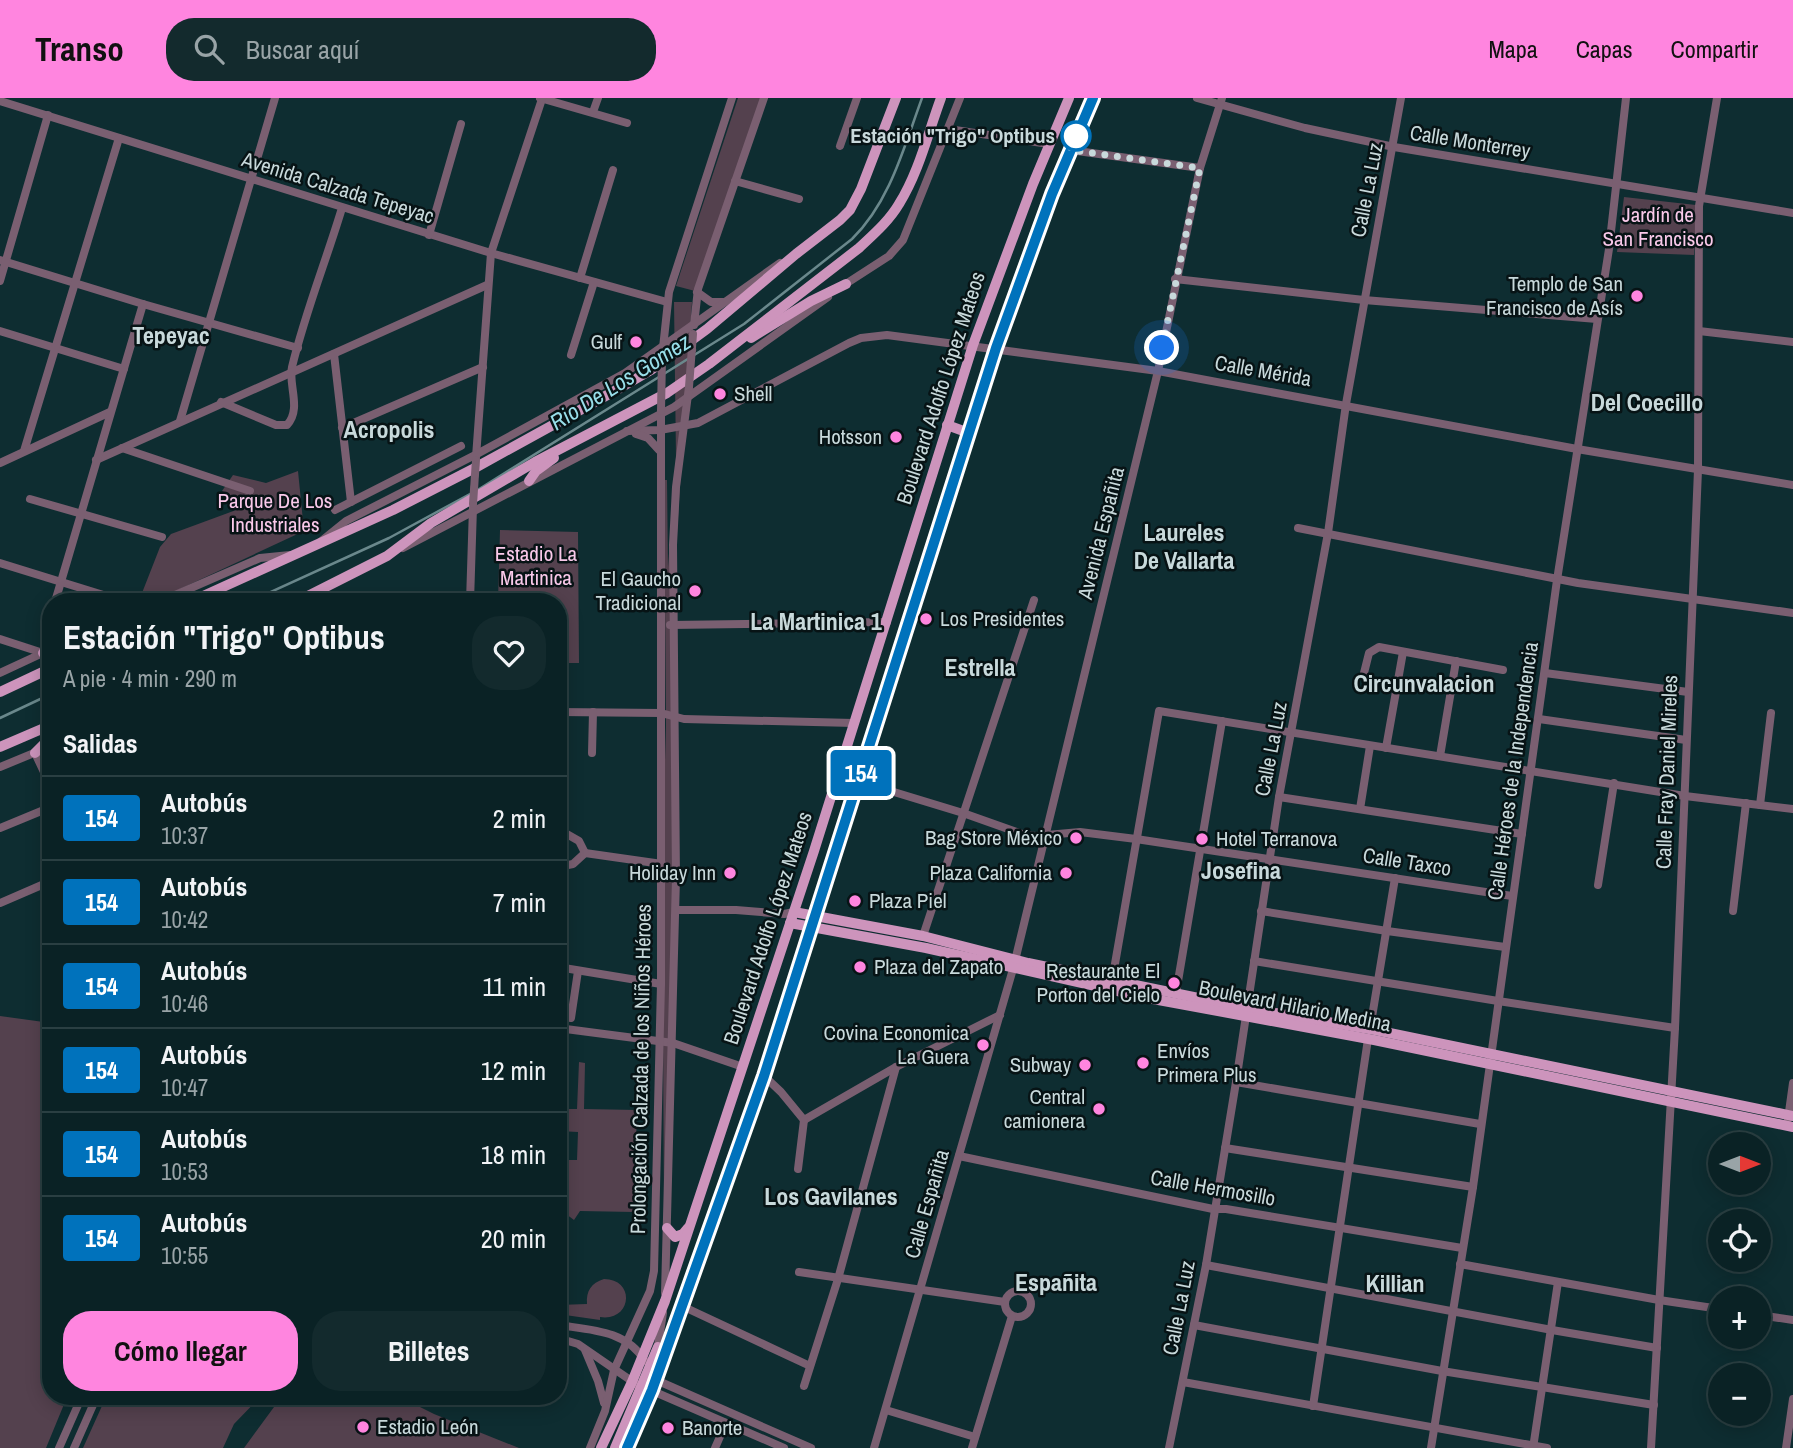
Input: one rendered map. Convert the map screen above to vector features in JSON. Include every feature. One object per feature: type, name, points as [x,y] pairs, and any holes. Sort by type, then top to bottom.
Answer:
[{"type":"main road","points":[[209,593],[393,510],[462,475],[631,382],[707,330],[850,210],[896,98]]},
{"type":"main road","points":[[529,481],[536,471],[549,461],[648,408],[859,248],[888,219],[907,189],[941,98]]},
{"type":"main road","name":"Boulevard Adolfo López Mateos","points":[[601,1448],[665,1301],[743,1067],[789,916],[838,775],[973,345],[1069,98]]},
{"type":"main road","name":"Boulevard Adolfo López Mateos","points":[[627,1448],[682,1306],[764,1076],[996,348],[1070,150],[1093,98]]},
{"type":"main road","points":[[709,364],[811,301],[846,284]]},
{"type":"main road","points":[[313,593],[387,555],[478,494],[667,394]]},
{"type":"main road","points":[[947,425],[969,433]]},
{"type":"main road","points":[[0,692],[42,672]]},
{"type":"main road","points":[[0,747],[42,729]]},
{"type":"main road","points":[[35,753],[42,746]]},
{"type":"main road","name":"Boulevard Hilario Medina","points":[[789,916],[926,948],[1177,993],[1246,1013]]},
{"type":"main road","name":"Boulevard Hilario Medina","points":[[814,921],[923,936],[1014,964],[1246,1013],[1490,1053],[1790,1121]]},
{"type":"main road","name":"Boulevard Hilario Medina","points":[[1369,1034],[1488,1065],[1671,1096]]},
{"type":"main road","points":[[667,1228],[674,1237],[683,1234],[691,1225]]},
{"type":"main road","points":[[615,1448],[650,1386],[649,1369],[657,1347]]},
{"type":"street","points":[[180,421],[275,98]]},
{"type":"street","points":[[470,593],[476,457],[491,253],[541,98],[628,123]]},
{"type":"street","points":[[593,112],[597,98]]},
{"type":"street","name":"Prolongación Calzada de los Niños Héroes","points":[[590,1448],[605,1411],[614,1370],[650,1291],[654,1271],[661,984],[662,358],[667,302],[693,213],[732,98]]},
{"type":"street","name":"Prolongación Calzada de los Niños Héroes","points":[[650,1386],[665,1301],[673,1043],[676,910],[673,545],[676,487],[686,427],[697,292],[764,98]]},
{"type":"street","points":[[841,146],[857,98]]},
{"type":"street","points":[[387,555],[473,507],[529,481],[688,398],[888,256],[903,240],[960,98]]},
{"type":"street","name":"Calle Monterrey","points":[[1197,98],[1221,101],[1304,128],[1394,147],[1793,213]]},
{"type":"street","name":"Calle La Luz","points":[[1169,1448],[1206,1265],[1279,797],[1328,533],[1346,404],[1401,98]]},
{"type":"street","name":"Calle Héroes de la Independencia","points":[[1431,1448],[1473,1187],[1557,580],[1618,184],[1626,98]]},
{"type":"street","name":"Calle Fray Daniel Mireles","points":[[1651,1448],[1675,1028],[1698,470],[1700,197],[1717,98]]},
{"type":"street","name":"Avenida Españita","points":[[1014,964],[1158,370],[1200,168],[1221,101]]},
{"type":"street","name":"Avenida Calzada Tepeyac","points":[[3,102],[491,253],[667,302]]},
{"type":"street","points":[[0,281],[3,261],[48,115]]},
{"type":"street","points":[[429,234],[461,124]]},
{"type":"street","points":[[948,129],[1049,144]]},
{"type":"street","points":[[24,451],[119,138]]},
{"type":"street","points":[[1070,150],[1200,168]]},
{"type":"street","points":[[580,278],[613,170]]},
{"type":"street","points":[[734,181],[799,199]]},
{"type":"street","points":[[221,402],[276,425],[288,425],[291,421],[294,405],[291,372],[342,208]]},
{"type":"street","points":[[320,542],[345,521],[476,457],[625,373],[679,338],[767,271],[796,254]]},
{"type":"street","points":[[3,261],[298,348]]},
{"type":"street","points":[[1175,279],[1364,300],[1597,318]]},
{"type":"street","points":[[571,355],[594,282]]},
{"type":"street","points":[[96,460],[487,285]]},
{"type":"street","points":[[697,292],[710,302],[726,301]]},
{"type":"street","points":[[57,593],[143,304]]},
{"type":"street","points":[[0,331],[124,369]]},
{"type":"street","points":[[1699,331],[1793,342]]},
{"type":"street","name":"Calle Mérida","points":[[627,431],[660,430],[698,424],[860,338],[887,335],[1158,370],[1577,449],[1793,485]]},
{"type":"street","points":[[679,338],[692,350]]},
{"type":"street","points":[[334,354],[351,502]]},
{"type":"street","points":[[342,428],[483,367]]},
{"type":"street","points":[[0,463],[110,412]]},
{"type":"street","points":[[627,431],[648,438],[660,453]]},
{"type":"street","points":[[334,510],[461,446]]},
{"type":"street","points":[[121,448],[250,491]]},
{"type":"street","points":[[30,499],[162,537]]},
{"type":"street","points":[[1298,528],[1557,580],[1793,613]]},
{"type":"street","points":[[180,593],[260,558],[290,555]]},
{"type":"street","points":[[0,563],[98,593]]},
{"type":"street","points":[[923,936],[1034,600]]},
{"type":"street","points":[[660,624],[887,622]]},
{"type":"street","points":[[0,639],[42,650]]},
{"type":"street","points":[[1364,673],[1369,653],[1375,648],[1384,647],[1503,670]]},
{"type":"street","points":[[1386,748],[1403,652]]},
{"type":"street","points":[[0,673],[42,654]]},
{"type":"street","points":[[1440,756],[1456,661]]},
{"type":"street","points":[[1545,673],[1688,692]]},
{"type":"street","points":[[1112,981],[1159,711],[1370,746],[1532,769],[1685,796],[1793,809]]},
{"type":"street","points":[[567,712],[661,713],[674,718],[854,723]]},
{"type":"street","points":[[592,753],[593,712]]},
{"type":"street","points":[[1760,805],[1771,713]]},
{"type":"street","points":[[1539,719],[1686,740]]},
{"type":"street","points":[[1177,993],[1222,721]]},
{"type":"street","points":[[1360,809],[1370,746]]},
{"type":"street","points":[[0,767],[42,750]]},
{"type":"street","points":[[35,753],[42,768]]},
{"type":"street","name":"Calle Taxco","points":[[838,775],[1025,835],[1080,832],[1136,839],[1512,896]]},
{"type":"street","points":[[1598,885],[1614,783]]},
{"type":"street","points":[[1279,797],[1522,834]]},
{"type":"street","points":[[1733,911],[1746,803]]},
{"type":"street","points":[[0,828],[42,811]]},
{"type":"street","points":[[567,834],[579,841],[585,853]]},
{"type":"street","points":[[567,865],[573,864],[585,853],[662,863]]},
{"type":"street","points":[[1313,1406],[1395,878]]},
{"type":"street","points":[[0,903],[42,885]]},
{"type":"street","points":[[676,910],[736,910],[789,916]]},
{"type":"street","points":[[1261,911],[1505,947]]},
{"type":"street","points":[[1254,961],[1675,1028]]},
{"type":"street","name":"Calle Españita","points":[[874,1448],[1014,964]]},
{"type":"street","points":[[567,969],[661,984]]},
{"type":"street","points":[[571,1018],[578,971]]},
{"type":"street","points":[[804,1120],[896,1067],[1000,1015]]},
{"type":"street","points":[[567,1029],[673,1043],[743,1067]]},
{"type":"street","points":[[804,1386],[838,1279],[896,1067]]},
{"type":"street","points":[[764,1076],[804,1120],[798,1169]]},
{"type":"street","points":[[1236,1082],[1480,1124]]},
{"type":"street","points":[[1790,1121],[1793,1083]]},
{"type":"street","points":[[1225,1148],[1473,1187]]},
{"type":"street","name":"Calle Hermosillo","points":[[959,1156],[1213,1209],[1462,1248]]},
{"type":"street","points":[[1460,1264],[1708,1307]]},
{"type":"street","points":[[1206,1265],[1657,1348]]},
{"type":"street","points":[[799,1272],[1005,1302]]},
{"type":"street","points":[[1533,1447],[1558,1282]]},
{"type":"street","points":[[1016,1291],[1025,1292],[1030,1298],[1031,1307],[1026,1315],[1012,1316],[1005,1302],[1009,1294],[1016,1291]]},
{"type":"street","points":[[682,1306],[810,1366]]},
{"type":"street","points":[[972,1448],[1012,1316]]},
{"type":"street","points":[[1771,1317],[1793,1320]]},
{"type":"street","points":[[1194,1325],[1443,1371],[1654,1405]]},
{"type":"street","points":[[567,1326],[611,1333],[627,1341],[649,1369]]},
{"type":"street","points":[[567,1340],[632,1382],[761,1426],[811,1448]]},
{"type":"street","points":[[585,1350],[598,1381],[605,1411]]},
{"type":"street","points":[[1182,1382],[1548,1448]]},
{"type":"street","points":[[650,1386],[784,1448]]},
{"type":"street","points":[[1786,1448],[1793,1399]]},
{"type":"street","points":[[59,1448],[78,1405]]},
{"type":"street","points":[[74,1448],[93,1405]]},
{"type":"street","points":[[886,1410],[975,1437]]},
{"type":"street","points":[[715,1448],[726,1423]]},
{"type":"street","points":[[757,1436],[761,1426]]},
{"type":"green space","points":[[738,98],[761,98],[695,291],[676,286]]},
{"type":"green space","name":"Jardín de San Francisco","points":[[1624,197],[1696,205],[1694,255],[1617,252]]},
{"type":"green space","points":[[674,302],[692,302],[677,533],[675,821],[664,1207],[664,480],[667,480],[668,567],[676,458]]},
{"type":"green space","name":"Parque De Los Industriales","points":[[298,471],[304,531],[171,593],[142,593],[160,547],[171,534],[247,506],[222,491],[233,475],[266,483]]},
{"type":"green space","name":"Estadio La Martinica","points":[[500,530],[578,532],[579,663],[567,663],[567,593],[498,593]]},
{"type":"green space","points":[[0,1016],[42,1022],[42,1405],[64,1405],[46,1448],[0,1448]]},
{"type":"green space","points":[[579,1062],[585,1063],[584,1109],[637,1110],[634,1212],[580,1211],[574,1220],[567,1215],[567,1160],[577,1160],[578,1132],[567,1131],[567,1109],[577,1109]]},
{"type":"green space","points":[[604,1279],[621,1286],[626,1300],[619,1313],[611,1317],[600,1317],[600,1320],[567,1315],[567,1305],[587,1304],[590,1288]]},
{"type":"green space","points":[[102,1405],[252,1405],[234,1424],[223,1448],[83,1448]]},
{"type":"green space","name":"Estadio León","points":[[416,1405],[519,1448],[244,1448],[274,1407]]},
{"type":"waterway","name":"Rio De Los Gomez","points":[[476,491],[744,324],[852,239],[876,208],[895,173],[922,98]]},
{"type":"waterway","name":"Rio De Los Gomez","points":[[269,593],[389,538],[470,494]]},
{"type":"waterway","name":"Rio De Los Gomez","points":[[0,718],[42,698]]},
{"type":"bus line","name":"154","points":[[627,1448],[652,1390],[764,1076],[1010,306],[1052,194],[1093,98]]},
{"type":"place","name":"Estación \"Trigo\" Optibus","points":[[1076,136]]},
{"type":"place","name":"Templo de San Francisco de Asís","points":[[1637,296]]},
{"type":"place","name":"Gulf","points":[[636,342]]},
{"type":"place","name":"Shell","points":[[720,394]]},
{"type":"place","name":"Hotsson","points":[[896,437]]},
{"type":"place","name":"El Gaucho Tradicional","points":[[695,591]]},
{"type":"place","name":"Los Presidentes","points":[[926,619]]},
{"type":"place","name":"Bag Store México","points":[[1076,838]]},
{"type":"place","name":"Hotel Terranova","points":[[1202,839]]},
{"type":"place","name":"Holiday Inn","points":[[730,873]]},
{"type":"place","name":"Plaza California","points":[[1066,873]]},
{"type":"place","name":"Plaza Piel","points":[[855,901]]},
{"type":"place","name":"Plaza del Zapato","points":[[860,967]]},
{"type":"place","name":"Restaurante El Porton del Cielo","points":[[1174,983]]},
{"type":"place","name":"Covina Economica La Guera","points":[[983,1045]]},
{"type":"place","name":"Envíos Primera Plus","points":[[1143,1063]]},
{"type":"place","name":"Subway","points":[[1085,1065]]},
{"type":"place","name":"Central camionera","points":[[1099,1109]]},
{"type":"place","name":"Estadio León","points":[[363,1427]]},
{"type":"place","name":"Banorte","points":[[668,1428]]},
{"type":"district","name":"Tepeyac","points":[[171,336]]},
{"type":"district","name":"Del Coecillo","points":[[1647,403]]},
{"type":"district","name":"Acropolis","points":[[389,430]]},
{"type":"district","name":"Laureles De Vallarta","points":[[1184,547]]},
{"type":"district","name":"La Martinica 1","points":[[816,622]]},
{"type":"district","name":"Estrella","points":[[980,668]]},
{"type":"district","name":"Circunvalacion","points":[[1424,684]]},
{"type":"district","name":"Josefina","points":[[1241,871]]},
{"type":"district","name":"Los Gavilanes","points":[[831,1197]]},
{"type":"district","name":"Españita","points":[[1056,1283]]},
{"type":"district","name":"Killian","points":[[1395,1284]]},
{"type":"route","points":[[1076,136],[1070,150],[1200,168],[1162,348]]}]
